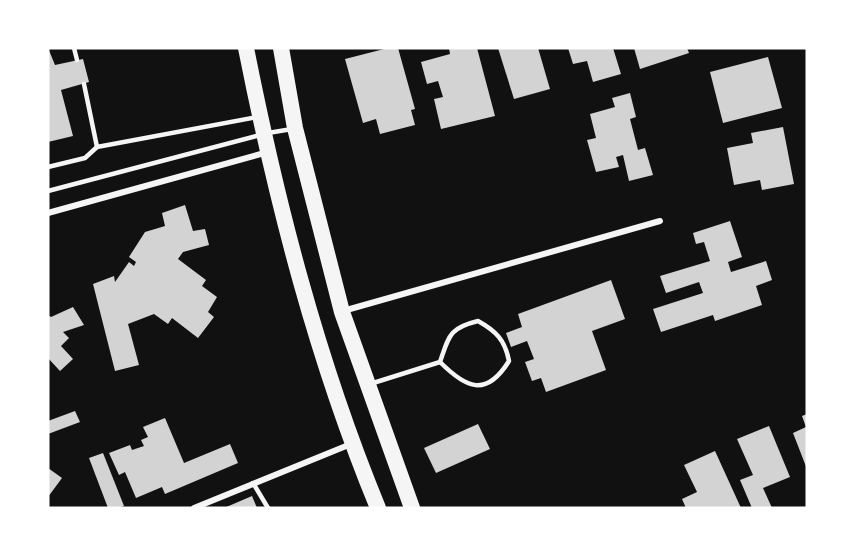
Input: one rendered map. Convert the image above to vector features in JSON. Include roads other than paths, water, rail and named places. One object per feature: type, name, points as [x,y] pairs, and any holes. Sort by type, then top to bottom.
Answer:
[{"type":"highway","points":[[246,48],[259,116],[314,330],[351,444],[378,508]]},
{"type":"highway","points":[[281,48],[295,128],[342,312],[412,508]]},
{"type":"street","points":[[48,213],[268,151]]},
{"type":"street","points":[[342,312],[660,221]]},
{"type":"street","points":[[194,508],[351,444]]},
{"type":"lane","points":[[74,48],[77,60]]},
{"type":"lane","points":[[84,84],[97,147]]},
{"type":"lane","points":[[48,167],[85,158],[97,147],[259,116]]},
{"type":"lane","points":[[48,191],[264,134],[295,128]]},
{"type":"lane","points":[[477,321],[496,331],[506,348],[509,361],[499,378],[479,386],[462,382],[440,362],[448,339],[458,326],[477,321]]},
{"type":"lane","points":[[367,385],[440,362]]},
{"type":"lane","points":[[254,483],[268,508]]}]
